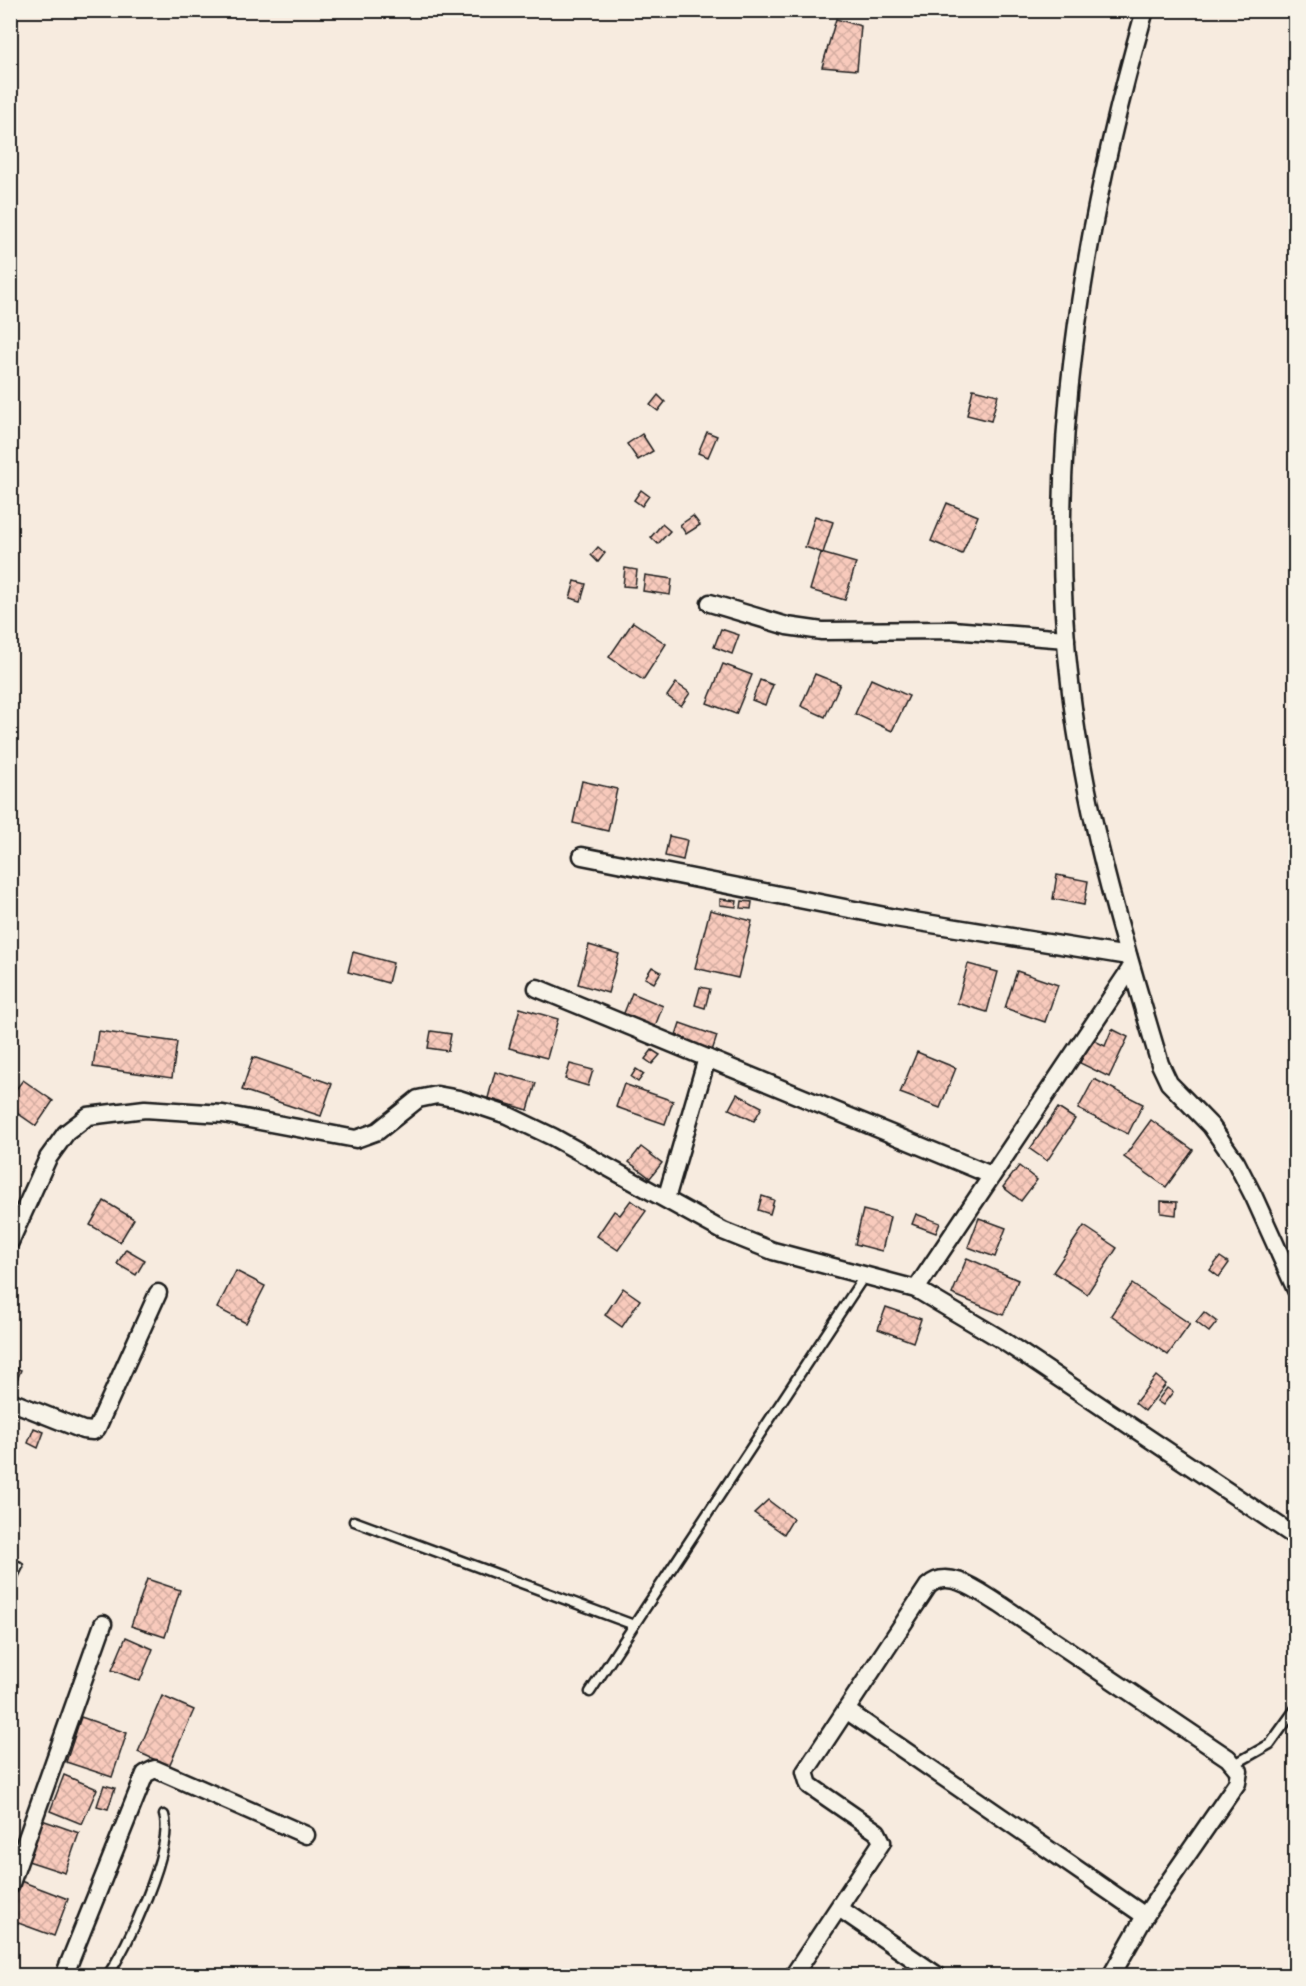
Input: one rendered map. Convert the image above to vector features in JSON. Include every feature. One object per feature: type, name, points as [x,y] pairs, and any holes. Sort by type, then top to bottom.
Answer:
[{"type":"street","points":[[1145,10],[1107,158],[1083,284],[1064,447],[1063,597],[1071,693],[1086,784],[1130,962],[1160,1064],[1169,1083],[1211,1126],[1236,1162],[1296,1290]]},
{"type":"street","points":[[710,603],[787,626],[822,631],[952,630],[1066,639]]},
{"type":"street","points":[[582,856],[1130,962]]},
{"type":"street","points":[[916,1289],[1130,962]]},
{"type":"street","points":[[537,988],[991,1175]]},
{"type":"street","points":[[666,1199],[707,1058]]},
{"type":"street","points":[[10,1242],[48,1158],[75,1123],[88,1116],[145,1109],[223,1114],[356,1139],[378,1131],[418,1099],[437,1095],[459,1099],[507,1115],[544,1132],[723,1230],[773,1251],[916,1289],[999,1338],[1296,1537]]},
{"type":"street","points":[[10,1401],[83,1430],[93,1431],[98,1428],[158,1293]]},
{"type":"street","points":[[793,1976],[882,1842],[877,1832],[809,1785],[806,1779],[808,1766],[928,1586],[944,1578],[965,1584],[1001,1605],[1234,1764],[1239,1771],[1237,1784],[1145,1916],[1111,1976]]},
{"type":"street","points":[[10,1886],[103,1624]]},
{"type":"street","points":[[846,1710],[1145,1916]]},
{"type":"street","points":[[64,1976],[145,1774],[149,1770],[155,1769],[306,1835]]},
{"type":"street","points":[[839,1908],[938,1976]]},
{"type":"lane","points":[[590,1692],[865,1275]]},
{"type":"lane","points":[[354,1521],[633,1625]]},
{"type":"lane","points":[[10,1582],[18,1566]]},
{"type":"lane","points":[[1234,1764],[1270,1744],[1296,1708]]},
{"type":"lane","points":[[107,1976],[156,1875],[165,1847],[167,1823],[164,1815]]},
{"type":"building","points":[[836,19],[861,26],[857,70],[822,67]]},
{"type":"building","points":[[973,389],[998,395],[991,421],[967,415]]},
{"type":"building","points":[[658,395],[665,402],[658,411],[650,405]]},
{"type":"building","points":[[707,432],[717,436],[708,457],[698,453]]},
{"type":"building","points":[[642,434],[653,451],[638,460],[627,444]]},
{"type":"building","points":[[641,490],[649,496],[642,506],[634,500]]},
{"type":"building","points":[[947,503],[978,516],[962,554],[931,541]]},
{"type":"building","points":[[693,516],[700,525],[686,534],[680,525]]},
{"type":"building","points":[[815,516],[833,522],[823,553],[805,547]]},
{"type":"building","points":[[662,524],[670,531],[658,544],[651,537]]},
{"type":"building","points":[[598,547],[605,553],[598,562],[591,555]]},
{"type":"building","points":[[821,553],[856,563],[845,600],[810,590]]},
{"type":"building","points":[[625,568],[637,570],[635,587],[623,586]]},
{"type":"building","points":[[645,575],[672,579],[670,595],[643,591]]},
{"type":"building","points":[[575,581],[586,584],[581,601],[570,598]]},
{"type":"building","points":[[633,622],[666,644],[643,680],[609,657]]},
{"type":"building","points":[[721,629],[739,635],[732,654],[714,647]]},
{"type":"building","points":[[723,664],[752,675],[736,714],[707,703]]},
{"type":"building","points":[[815,674],[840,684],[825,717],[801,706]]},
{"type":"building","points":[[871,679],[909,696],[892,731],[855,714]]},
{"type":"building","points":[[760,680],[773,685],[765,705],[752,700]]},
{"type":"building","points":[[676,683],[690,693],[681,706],[667,696]]},
{"type":"building","points":[[582,781],[617,789],[608,831],[573,823]]},
{"type":"building","points":[[669,836],[687,840],[683,860],[665,856]]},
{"type":"building","points":[[1057,875],[1088,881],[1084,905],[1053,899]]},
{"type":"building","points":[[720,899],[737,901],[736,907],[720,905]]},
{"type":"building","points":[[742,901],[752,902],[751,909],[741,908]]},
{"type":"building","points":[[710,910],[752,921],[738,978],[695,968]]},
{"type":"building","points":[[589,945],[619,954],[608,993],[578,984]]},
{"type":"building","points":[[353,952],[393,963],[388,983],[348,972]]},
{"type":"building","points":[[968,964],[998,972],[987,1012],[957,1003]]},
{"type":"building","points":[[652,967],[661,972],[654,983],[645,978]]},
{"type":"building","points":[[1017,971],[1058,985],[1045,1022],[1005,1008]]},
{"type":"building","points":[[700,987],[710,989],[705,1008],[695,1005]]},
{"type":"building","points":[[632,993],[663,1006],[653,1031],[622,1018]]},
{"type":"building","points":[[520,1008],[558,1019],[547,1058],[509,1048]]},
{"type":"building","points":[[680,1023],[717,1036],[711,1054],[674,1041]]},
{"type":"building","points":[[1112,1029],[1128,1037],[1109,1077],[1080,1063],[1091,1039],[1105,1046]]},
{"type":"building","points":[[98,1031],[177,1042],[172,1078],[93,1067]]},
{"type":"building","points":[[431,1031],[451,1034],[448,1051],[428,1048]]},
{"type":"building","points":[[652,1050],[660,1055],[652,1064],[645,1059]]},
{"type":"building","points":[[917,1052],[956,1068],[940,1108],[900,1093]]},
{"type":"building","points":[[253,1057],[332,1084],[321,1116],[242,1090]]},
{"type":"building","points":[[570,1064],[593,1070],[588,1086],[565,1079]]},
{"type":"building","points":[[636,1069],[644,1074],[638,1082],[631,1077]]},
{"type":"building","points":[[495,1072],[536,1083],[528,1110],[488,1098]]},
{"type":"building","points":[[1094,1079],[1143,1104],[1128,1134],[1078,1109]]},
{"type":"building","points":[[23,1080],[53,1101],[36,1126],[10,1108],[10,1097]]},
{"type":"building","points":[[624,1084],[673,1101],[665,1124],[616,1107]]},
{"type":"building","points":[[737,1094],[762,1107],[754,1121],[729,1109]]},
{"type":"building","points":[[1058,1108],[1075,1119],[1047,1161],[1030,1149]]},
{"type":"building","points":[[1151,1120],[1193,1150],[1166,1187],[1124,1157]]},
{"type":"building","points":[[641,1147],[662,1163],[650,1178],[629,1162]]},
{"type":"building","points":[[1019,1166],[1037,1180],[1021,1201],[1003,1187]]},
{"type":"building","points":[[762,1196],[774,1200],[770,1214],[758,1210]]},
{"type":"building","points":[[631,1200],[646,1211],[618,1250],[597,1236],[614,1211],[620,1215]]},
{"type":"building","points":[[104,1201],[134,1219],[120,1242],[90,1225]]},
{"type":"building","points":[[1161,1201],[1177,1202],[1176,1215],[1161,1213]]},
{"type":"building","points":[[863,1210],[890,1217],[882,1251],[855,1244]]},
{"type":"building","points":[[916,1214],[940,1223],[936,1233],[912,1224]]},
{"type":"building","points":[[979,1218],[1006,1228],[995,1257],[968,1247]]},
{"type":"building","points":[[1084,1226],[1117,1248],[1087,1294],[1053,1272]]},
{"type":"building","points":[[126,1249],[145,1260],[136,1275],[117,1264]]},
{"type":"building","points":[[1220,1257],[1229,1263],[1219,1277],[1210,1270]]},
{"type":"building","points":[[967,1258],[1018,1280],[1003,1315],[952,1294]]},
{"type":"building","points":[[236,1271],[265,1286],[246,1323],[217,1308]]},
{"type":"building","points":[[1132,1284],[1190,1324],[1168,1355],[1111,1315]]},
{"type":"building","points":[[623,1288],[640,1300],[622,1327],[605,1315]]},
{"type":"building","points":[[886,1307],[921,1319],[913,1342],[878,1329]]},
{"type":"building","points":[[1204,1312],[1217,1322],[1209,1332],[1196,1322]]},
{"type":"building","points":[[10,1366],[21,1370],[11,1395],[10,1394]]},
{"type":"building","points":[[1156,1376],[1166,1384],[1145,1411],[1135,1403]]},
{"type":"building","points":[[1167,1388],[1173,1392],[1163,1405],[1157,1401]]},
{"type":"building","points":[[34,1428],[44,1432],[38,1448],[28,1443]]},
{"type":"building","points":[[768,1500],[793,1519],[784,1534],[754,1513]]},
{"type":"building","points":[[147,1579],[180,1590],[165,1637],[131,1626]]},
{"type":"building","points":[[126,1637],[153,1649],[140,1681],[112,1670]]},
{"type":"building","points":[[162,1696],[194,1710],[169,1766],[138,1752]]},
{"type":"building","points":[[81,1717],[127,1733],[112,1777],[66,1762]]},
{"type":"building","points":[[64,1775],[97,1789],[82,1824],[50,1811]]},
{"type":"building","points":[[104,1785],[115,1788],[108,1809],[97,1806]]},
{"type":"building","points":[[42,1820],[79,1833],[65,1873],[28,1861]]},
{"type":"building","points":[[18,1880],[68,1899],[54,1936],[10,1920],[10,1901]]}]
